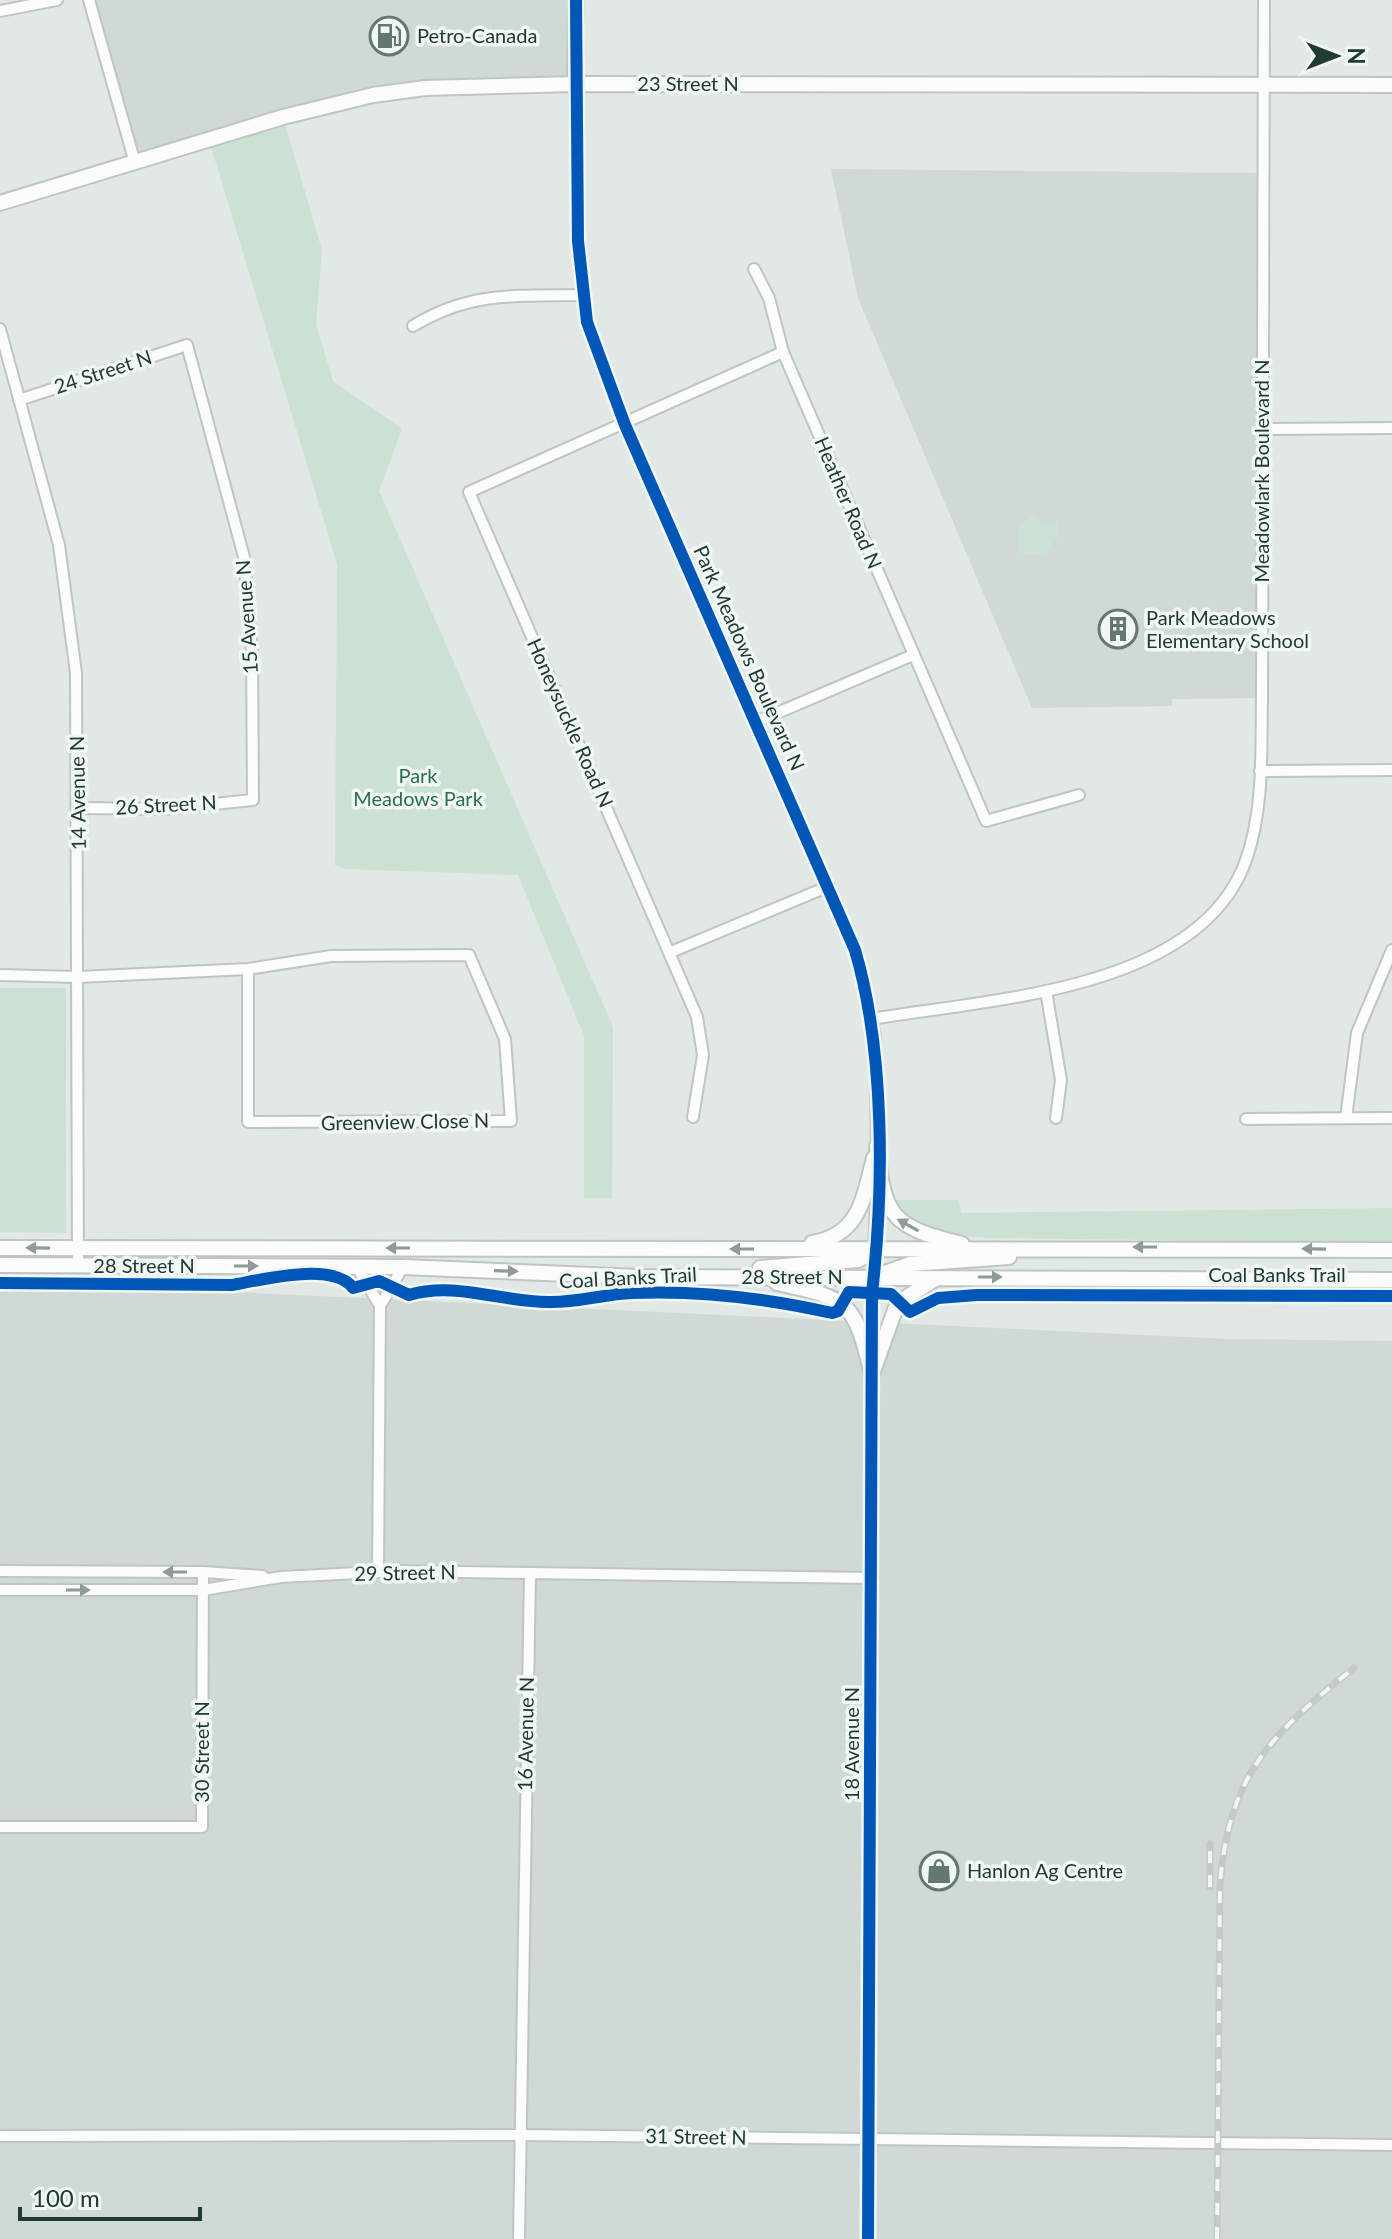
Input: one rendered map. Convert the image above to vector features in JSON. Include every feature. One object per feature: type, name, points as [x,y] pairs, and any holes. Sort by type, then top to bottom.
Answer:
[{"type":"main road","points":[[575,84],[576,0]]},
{"type":"main road","name":"23 Street N","points":[[0,203],[283,117],[373,95],[425,88],[575,84],[1392,85]]},
{"type":"main road","points":[[774,1249],[832,1240],[847,1228],[859,1210],[877,1146]]},
{"type":"main road","points":[[877,1146],[880,1179],[895,1217],[903,1225],[982,1250]]},
{"type":"main road","points":[[874,1277],[891,1268],[910,1264],[965,1262],[1088,1247]]},
{"type":"main road","name":"28 Street N","points":[[0,1248],[982,1250],[1088,1247],[1392,1250]]},
{"type":"main road","points":[[639,1277],[682,1269],[775,1268],[858,1260],[876,1250]]},
{"type":"main road","name":"28 Street N","points":[[0,1265],[403,1267],[639,1277],[1392,1280]]},
{"type":"main road","points":[[752,1277],[807,1290],[843,1304],[855,1315],[872,1374]]},
{"type":"main road","points":[[872,1374],[895,1310],[910,1294],[939,1277]]},
{"type":"street","points":[[0,11],[57,0]]},
{"type":"street","points":[[89,0],[135,163]]},
{"type":"street","name":"Meadowlark Boulevard N","points":[[872,1019],[1046,991],[1142,962],[1182,941],[1206,923],[1220,909],[1245,863],[1257,814],[1260,771],[1264,0]]},
{"type":"street","name":"Park Meadows Boulevard N","points":[[575,84],[581,295],[587,322],[625,425],[855,950],[872,1019],[877,1146],[876,1250]]},
{"type":"street","name":"Heather Road N","points":[[754,269],[769,298],[783,352],[986,821],[1079,795]]},
{"type":"street","points":[[413,326],[444,308],[471,299],[581,295]]},
{"type":"street","name":"14 Avenue N","points":[[0,329],[50,507],[66,586],[76,673],[79,808],[78,1266]]},
{"type":"street","name":"24 Street N","points":[[19,400],[187,345]]},
{"type":"street","name":"15 Avenue N","points":[[187,345],[244,557],[252,652],[253,800]]},
{"type":"street","points":[[625,425],[783,352]]},
{"type":"street","name":"Honeysuckle Road N","points":[[625,425],[469,492],[671,952],[702,1035],[702,1071],[693,1117]]},
{"type":"street","points":[[1263,429],[1392,428]]},
{"type":"street","points":[[756,722],[913,655]]},
{"type":"street","points":[[1260,771],[1392,770]]},
{"type":"street","name":"26 Street N","points":[[79,808],[164,809],[253,800]]},
{"type":"street","points":[[671,952],[827,887]]},
{"type":"street","points":[[1346,1118],[1357,1033],[1392,950]]},
{"type":"street","name":"Greenview Close N","points":[[0,975],[78,977],[248,969],[331,956],[469,955],[505,1039],[511,1121],[248,1122],[248,969]]},
{"type":"street","points":[[1046,991],[1061,1080],[1056,1118]]},
{"type":"street","points":[[1246,1119],[1392,1118]]},
{"type":"street","name":"18 Avenue N","points":[[868,2239],[872,1374],[876,1250]]},
{"type":"street","points":[[357,1267],[380,1306]]},
{"type":"street","points":[[378,1572],[380,1306],[403,1267]]},
{"type":"street","points":[[0,1571],[203,1572],[281,1577]]},
{"type":"street","name":"30 Street N","points":[[0,1827],[202,1827],[203,1572]]},
{"type":"street","name":"29 Street N","points":[[281,1577],[378,1572],[530,1573]]},
{"type":"street","points":[[530,1573],[873,1578]]},
{"type":"street","name":"16 Avenue N","points":[[519,2239],[530,1573]]},
{"type":"street","points":[[0,1590],[203,1590],[281,1577]]},
{"type":"street","name":"31 Street N","points":[[0,2136],[519,2135],[1392,2145]]},
{"type":"shaded area","points":[[89,0],[576,0],[575,84],[397,91],[135,163]]},
{"type":"shaded area","points":[[831,169],[1262,173],[1262,698],[1172,699],[1172,706],[1032,708],[858,298]]},
{"type":"shaded area","points":[[0,1290],[214,1291],[1229,1339],[1392,1341],[1392,2239],[0,2239]]},
{"type":"green space","name":"Park Meadows Park","points":[[283,117],[322,250],[316,324],[333,381],[402,429],[379,491],[613,1027],[612,1198],[584,1198],[584,1036],[518,875],[346,869],[335,865],[337,564],[209,140]]},
{"type":"green space","points":[[1033,514],[1043,523],[1058,523],[1058,537],[1044,554],[1023,555],[1019,551],[1019,527]]},
{"type":"green space","points":[[0,988],[66,988],[66,1233],[0,1232]]},
{"type":"green space","points":[[896,1200],[959,1200],[961,1213],[1392,1208],[1392,1243],[962,1236],[937,1231],[914,1221]]},
{"type":"railway","points":[[1217,2239],[1220,1884],[1225,1846],[1244,1785],[1259,1760],[1299,1714],[1354,1668]]},
{"type":"railway","points":[[1210,1844],[1210,1887]]},
{"type":"cycle path","points":[[576,0],[578,241],[587,322],[625,425],[855,950],[872,1032],[880,1165],[872,1293],[868,2239]]},
{"type":"cycle path","name":"Coal Banks Trail","points":[[0,1283],[232,1285],[314,1274],[330,1275],[353,1288],[379,1281],[409,1295],[443,1290],[558,1302],[658,1292],[708,1294],[757,1299],[832,1313],[838,1311],[849,1292],[891,1294],[910,1312],[938,1298],[977,1295],[1392,1296]]},
{"type":"place","name":"Petro-Canada","points":[[389,36]]},
{"type":"place","name":"Park Meadows Elementary School","points":[[1118,629]]},
{"type":"place","name":"Hanlon Ag Centre","points":[[939,1871]]}]
